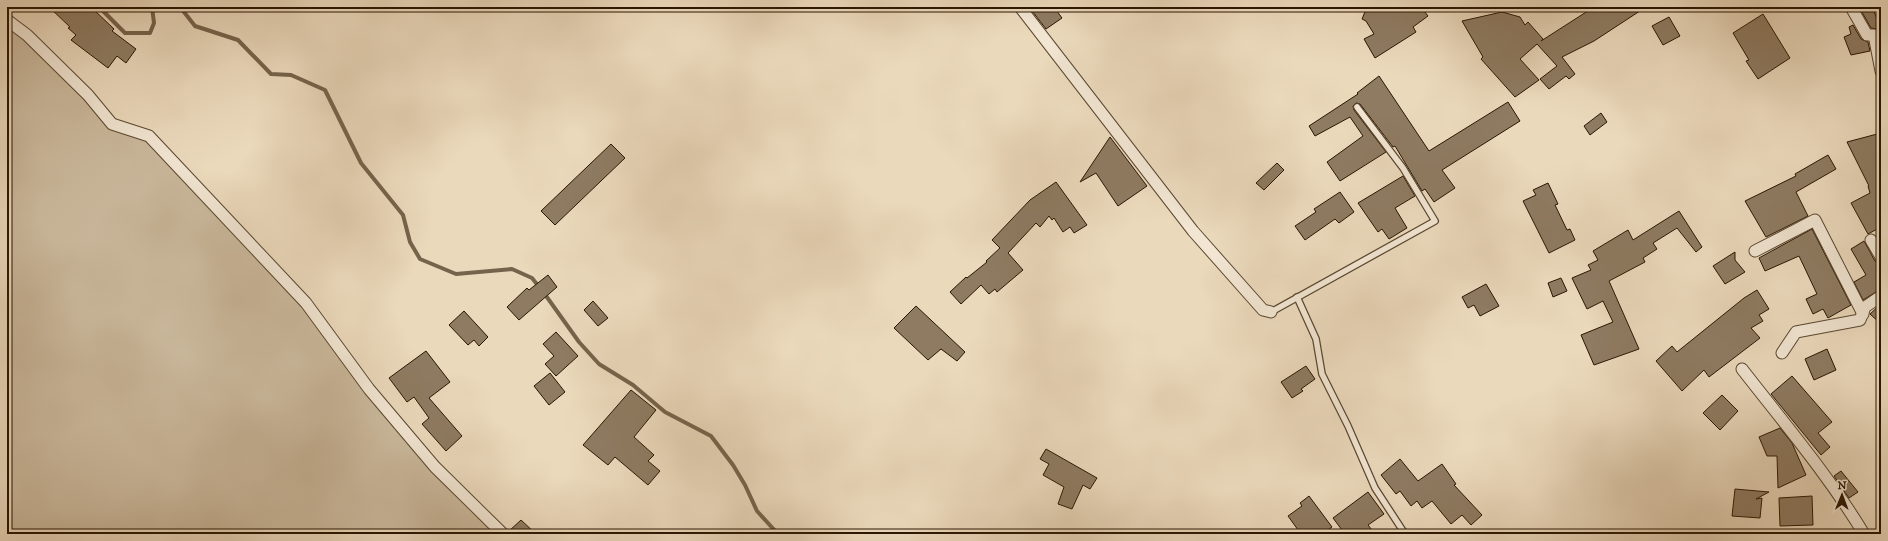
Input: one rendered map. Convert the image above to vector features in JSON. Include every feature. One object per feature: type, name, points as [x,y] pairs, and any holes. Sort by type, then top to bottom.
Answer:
[{"type":"street","points":[[1020,7],[1193,231],[1263,310],[1271,312]]},
{"type":"street","points":[[1851,7],[1867,35],[1874,35],[1881,71]]},
{"type":"street","points":[[7,20],[27,35],[88,95],[112,124],[149,136],[306,303],[369,388],[435,467],[503,534]]},
{"type":"street","points":[[1755,251],[1815,220],[1863,314]]},
{"type":"street","points":[[1871,240],[1881,257]]},
{"type":"street","points":[[1782,353],[1796,332],[1860,320],[1865,307],[1881,296]]},
{"type":"street","points":[[1742,369],[1804,449],[1864,534]]},
{"type":"lane","points":[[1271,312],[1435,221],[1403,168],[1357,107]]},
{"type":"lane","points":[[1297,297],[1316,339],[1322,374],[1348,426],[1375,488],[1405,534]]},
{"type":"shaded area","points":[[7,20],[112,124],[149,136],[306,303],[369,388],[503,534],[7,534]]},
{"type":"building","points":[[49,7],[91,7],[114,29],[112,31],[136,49],[126,63],[117,56],[108,68],[71,40],[76,35],[68,28],[70,27]]},
{"type":"building","points":[[1029,7],[1054,7],[1062,18],[1046,29]]},
{"type":"building","points":[[1367,7],[1421,7],[1428,16],[1413,27],[1416,32],[1375,58],[1364,39],[1374,34],[1366,21],[1362,19]]},
{"type":"building","points":[[1594,7],[1646,7],[1594,41],[1562,57],[1575,74],[1569,79],[1566,76],[1549,89],[1540,79],[1557,66],[1537,44],[1520,59],[1539,80],[1515,97],[1481,59],[1483,57],[1462,21],[1502,12],[1520,17],[1525,25],[1528,22],[1543,39],[1541,41]]},
{"type":"building","points":[[1859,7],[1872,7],[1881,28],[1881,34],[1877,29],[1871,28]]},
{"type":"building","points":[[1763,14],[1790,58],[1758,79],[1746,61],[1749,60],[1733,33]]},
{"type":"building","points":[[1669,17],[1680,36],[1663,45],[1652,26]]},
{"type":"building","points":[[1853,25],[1861,39],[1868,42],[1870,51],[1851,55],[1844,37],[1851,34],[1849,27]]},
{"type":"building","points":[[1379,76],[1429,151],[1508,102],[1520,121],[1442,170],[1455,188],[1434,202],[1425,189],[1422,191],[1395,146],[1393,147],[1360,104],[1356,103],[1353,106],[1354,110],[1386,152],[1340,181],[1327,162],[1363,136],[1350,117],[1315,136],[1309,126],[1358,94],[1357,93]]},
{"type":"building","points":[[1601,113],[1607,122],[1590,135],[1584,126]]},
{"type":"building","points":[[1881,133],[1881,227],[1868,234],[1851,203],[1870,193],[1869,186],[1847,142]]},
{"type":"building","points":[[1110,137],[1147,186],[1118,206],[1096,173],[1080,182]]},
{"type":"building","points":[[611,144],[625,158],[555,225],[541,211]]},
{"type":"building","points":[[1828,155],[1836,169],[1796,192],[1808,216],[1766,237],[1745,201],[1796,176],[1795,174]]},
{"type":"building","points":[[1277,163],[1284,170],[1264,190],[1256,183]]},
{"type":"building","points":[[1403,176],[1415,196],[1395,208],[1407,228],[1389,239],[1382,229],[1378,232],[1358,203]]},
{"type":"building","points":[[1056,182],[1087,225],[1074,233],[1070,227],[1063,232],[1054,218],[1052,220],[1049,216],[1040,227],[1036,223],[1008,253],[1023,270],[997,292],[995,289],[989,294],[981,285],[961,304],[950,292],[966,277],[967,278],[987,262],[986,261],[1000,248],[992,240],[1030,200]]},
{"type":"building","points":[[1548,183],[1558,204],[1555,205],[1567,230],[1570,229],[1575,240],[1549,253],[1523,201],[1536,195],[1533,190]]},
{"type":"building","points":[[1340,192],[1354,212],[1339,223],[1335,219],[1305,240],[1295,226],[1316,212],[1314,209]]},
{"type":"building","points":[[1679,211],[1702,247],[1696,252],[1677,228],[1653,243],[1657,249],[1643,258],[1645,262],[1609,281],[1639,349],[1594,365],[1581,335],[1613,322],[1603,301],[1587,309],[1572,278],[1591,270],[1588,265],[1598,260],[1593,251],[1628,230],[1633,240]]},
{"type":"building","points":[[1812,229],[1851,305],[1828,318],[1823,309],[1813,314],[1806,299],[1817,294],[1799,256],[1765,271],[1759,258]]},
{"type":"building","points":[[1864,241],[1875,261],[1881,264],[1881,289],[1863,300],[1854,282],[1866,275],[1851,249]]},
{"type":"building","points":[[1735,252],[1735,260],[1745,272],[1725,284],[1713,266]]},
{"type":"building","points":[[548,275],[557,287],[519,320],[507,307],[527,288],[529,290]]},
{"type":"building","points":[[1561,278],[1567,291],[1553,297],[1548,283]]},
{"type":"building","points":[[1486,284],[1499,306],[1480,316],[1474,305],[1468,308],[1462,297]]},
{"type":"building","points":[[1757,290],[1769,309],[1759,315],[1763,321],[1751,328],[1760,338],[1709,377],[1704,370],[1682,391],[1656,361],[1672,346],[1677,352],[1744,298]]},
{"type":"building","points":[[593,301],[608,318],[598,326],[584,310]]},
{"type":"building","points":[[1881,304],[1881,324],[1870,314]]},
{"type":"building","points":[[916,306],[965,352],[957,361],[941,349],[928,360],[894,328]]},
{"type":"building","points":[[464,311],[488,337],[479,346],[474,340],[468,345],[449,325]]},
{"type":"building","points":[[556,332],[578,356],[556,376],[545,364],[554,356],[543,344]]},
{"type":"building","points":[[1827,349],[1836,370],[1814,380],[1805,359]]},
{"type":"building","points":[[426,351],[450,382],[429,398],[462,436],[446,451],[422,424],[429,418],[414,397],[407,402],[389,378]]},
{"type":"building","points":[[1306,366],[1315,379],[1301,389],[1303,391],[1292,398],[1281,382]]},
{"type":"building","points":[[550,373],[565,392],[549,405],[534,386]]},
{"type":"building","points":[[1792,376],[1832,422],[1818,433],[1830,447],[1821,455],[1771,394]]},
{"type":"building","points":[[631,390],[656,410],[634,437],[654,455],[648,461],[660,471],[648,485],[615,457],[608,465],[583,445]]},
{"type":"building","points":[[1722,395],[1738,411],[1720,430],[1703,413]]},
{"type":"building","points":[[1780,428],[1792,443],[1806,475],[1778,488],[1777,456],[1767,456],[1759,437]]},
{"type":"building","points":[[1046,449],[1097,478],[1090,489],[1083,485],[1072,509],[1058,504],[1064,487],[1043,475],[1049,464],[1040,459]]},
{"type":"building","points":[[1400,459],[1418,481],[1442,464],[1456,484],[1454,485],[1482,515],[1471,525],[1462,515],[1451,524],[1432,501],[1422,508],[1417,501],[1411,506],[1400,491],[1396,494],[1381,475]]},
{"type":"building","points":[[1841,471],[1858,492],[1849,498],[1834,476]]},
{"type":"building","points":[[1735,489],[1769,492],[1756,499],[1762,498],[1760,518],[1732,516]]},
{"type":"building","points":[[1368,492],[1384,514],[1368,525],[1375,534],[1345,534],[1333,518]]},
{"type":"building","points":[[1309,496],[1332,527],[1322,534],[1301,534],[1288,516],[1302,506],[1300,503]]},
{"type":"building","points":[[1812,496],[1813,525],[1780,526],[1779,498]]},
{"type":"building","points":[[521,520],[536,534],[510,534],[509,531]]},
{"type":"waterway","points":[[99,7],[125,33],[150,33],[154,23],[152,7]]},
{"type":"waterway","points":[[180,7],[195,26],[238,40],[271,74],[291,75],[325,90],[361,163],[403,215],[410,242],[420,259],[456,274],[512,269],[532,278],[540,288]]},
{"type":"waterway","points":[[544,293],[579,342],[599,364],[633,385],[665,412],[711,436],[733,465],[745,485],[757,511],[778,534]]}]
